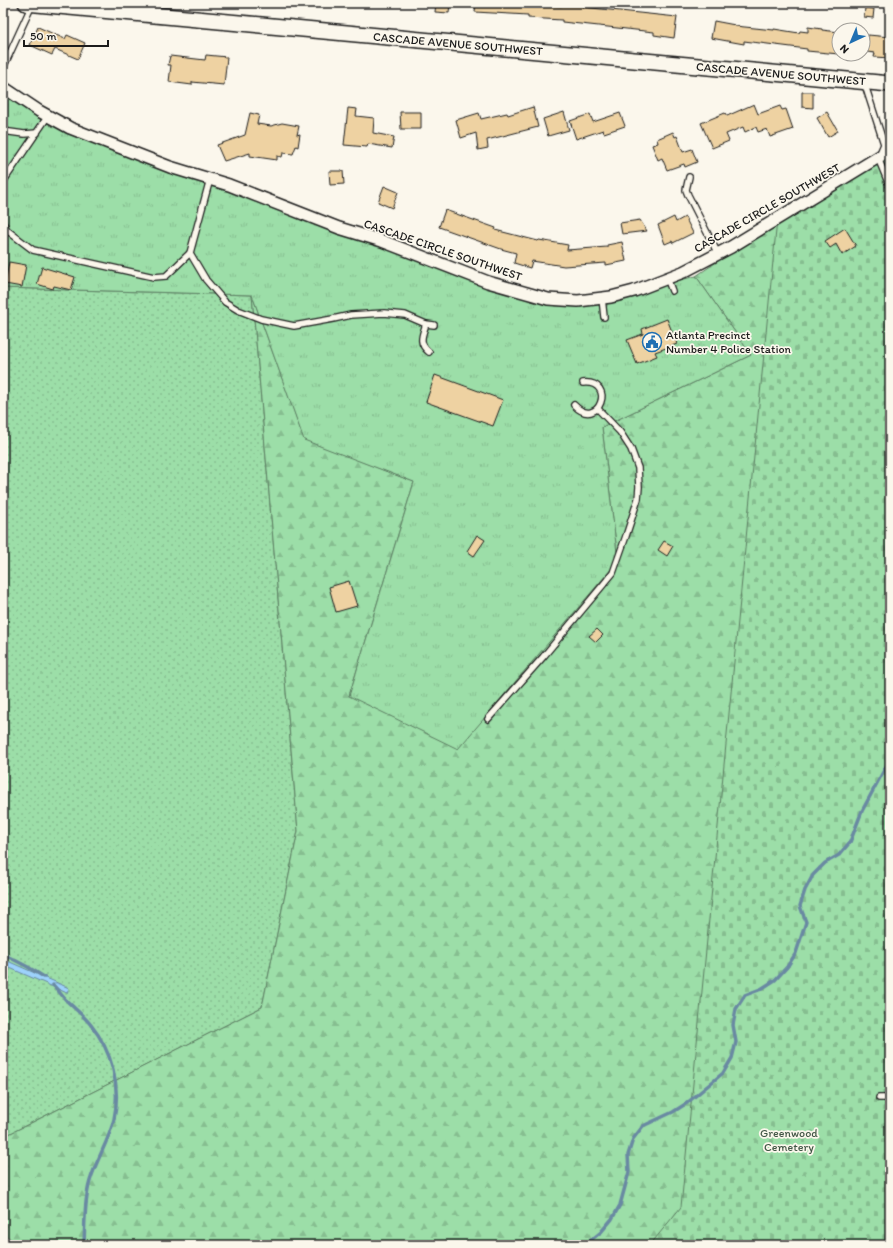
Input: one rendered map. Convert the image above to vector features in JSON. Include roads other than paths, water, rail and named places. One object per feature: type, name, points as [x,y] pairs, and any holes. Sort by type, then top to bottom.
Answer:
[{"type":"main road","name":"CASCADE AVENUE SOUTHWEST","points":[[38,4],[133,8],[890,84]]},
{"type":"street","name":"CASCADE CIRCLE SOUTHWEST","points":[[3,87],[48,116],[70,128],[170,167],[229,185],[339,228],[382,241],[488,282],[548,299],[578,301],[611,297],[634,291],[683,272],[718,254],[890,150]]},
{"type":"lane","points":[[3,68],[38,4]]},
{"type":"lane","points":[[864,82],[884,144],[878,158],[890,187]]},
{"type":"lane","points":[[3,182],[48,116]]},
{"type":"lane","points":[[3,132],[24,134],[37,133]]},
{"type":"lane","points":[[689,177],[686,190],[688,196],[718,254]]},
{"type":"lane","points":[[3,223],[8,231],[34,250],[154,277],[166,276],[190,253],[210,179]]},
{"type":"lane","points":[[190,253],[206,280],[225,302],[238,310],[261,319],[294,326],[351,315],[384,313],[404,315],[426,324],[434,325]]},
{"type":"lane","points":[[667,278],[672,291]]},
{"type":"lane","points":[[602,298],[604,317]]},
{"type":"lane","points":[[426,324],[422,338],[424,347],[429,352]]},
{"type":"lane","points":[[574,405],[579,410],[592,412],[598,409],[602,403],[600,390],[596,385],[590,382],[583,383]]},
{"type":"lane","points":[[488,719],[543,657],[612,573],[626,536],[638,499],[638,468],[631,449],[620,432],[598,409]]},
{"type":"lane","points":[[879,1098],[890,1098]]},
{"type":"water","points":[[3,959],[69,988],[67,993],[3,965]]},
{"type":"waterway","points":[[585,1245],[601,1232],[612,1219],[620,1205],[629,1172],[628,1155],[633,1139],[643,1126],[673,1112],[687,1103],[723,1073],[732,1058],[736,1042],[733,1025],[736,1009],[745,995],[761,989],[775,980],[787,967],[796,953],[806,922],[800,906],[805,890],[813,875],[825,863],[839,855],[850,842],[862,811],[890,759]]},
{"type":"waterway","points":[[3,954],[44,977]]},
{"type":"waterway","points":[[53,985],[88,1022],[98,1035],[109,1057],[115,1082],[116,1107],[112,1127],[88,1189],[85,1213],[84,1245]]},
{"type":"place","name":"Atlanta Precinct Number 4 Police Station","points":[[652,342]]},
{"type":"park label","name":"Greenwood Cemetery","points":[[789,1140]]}]
